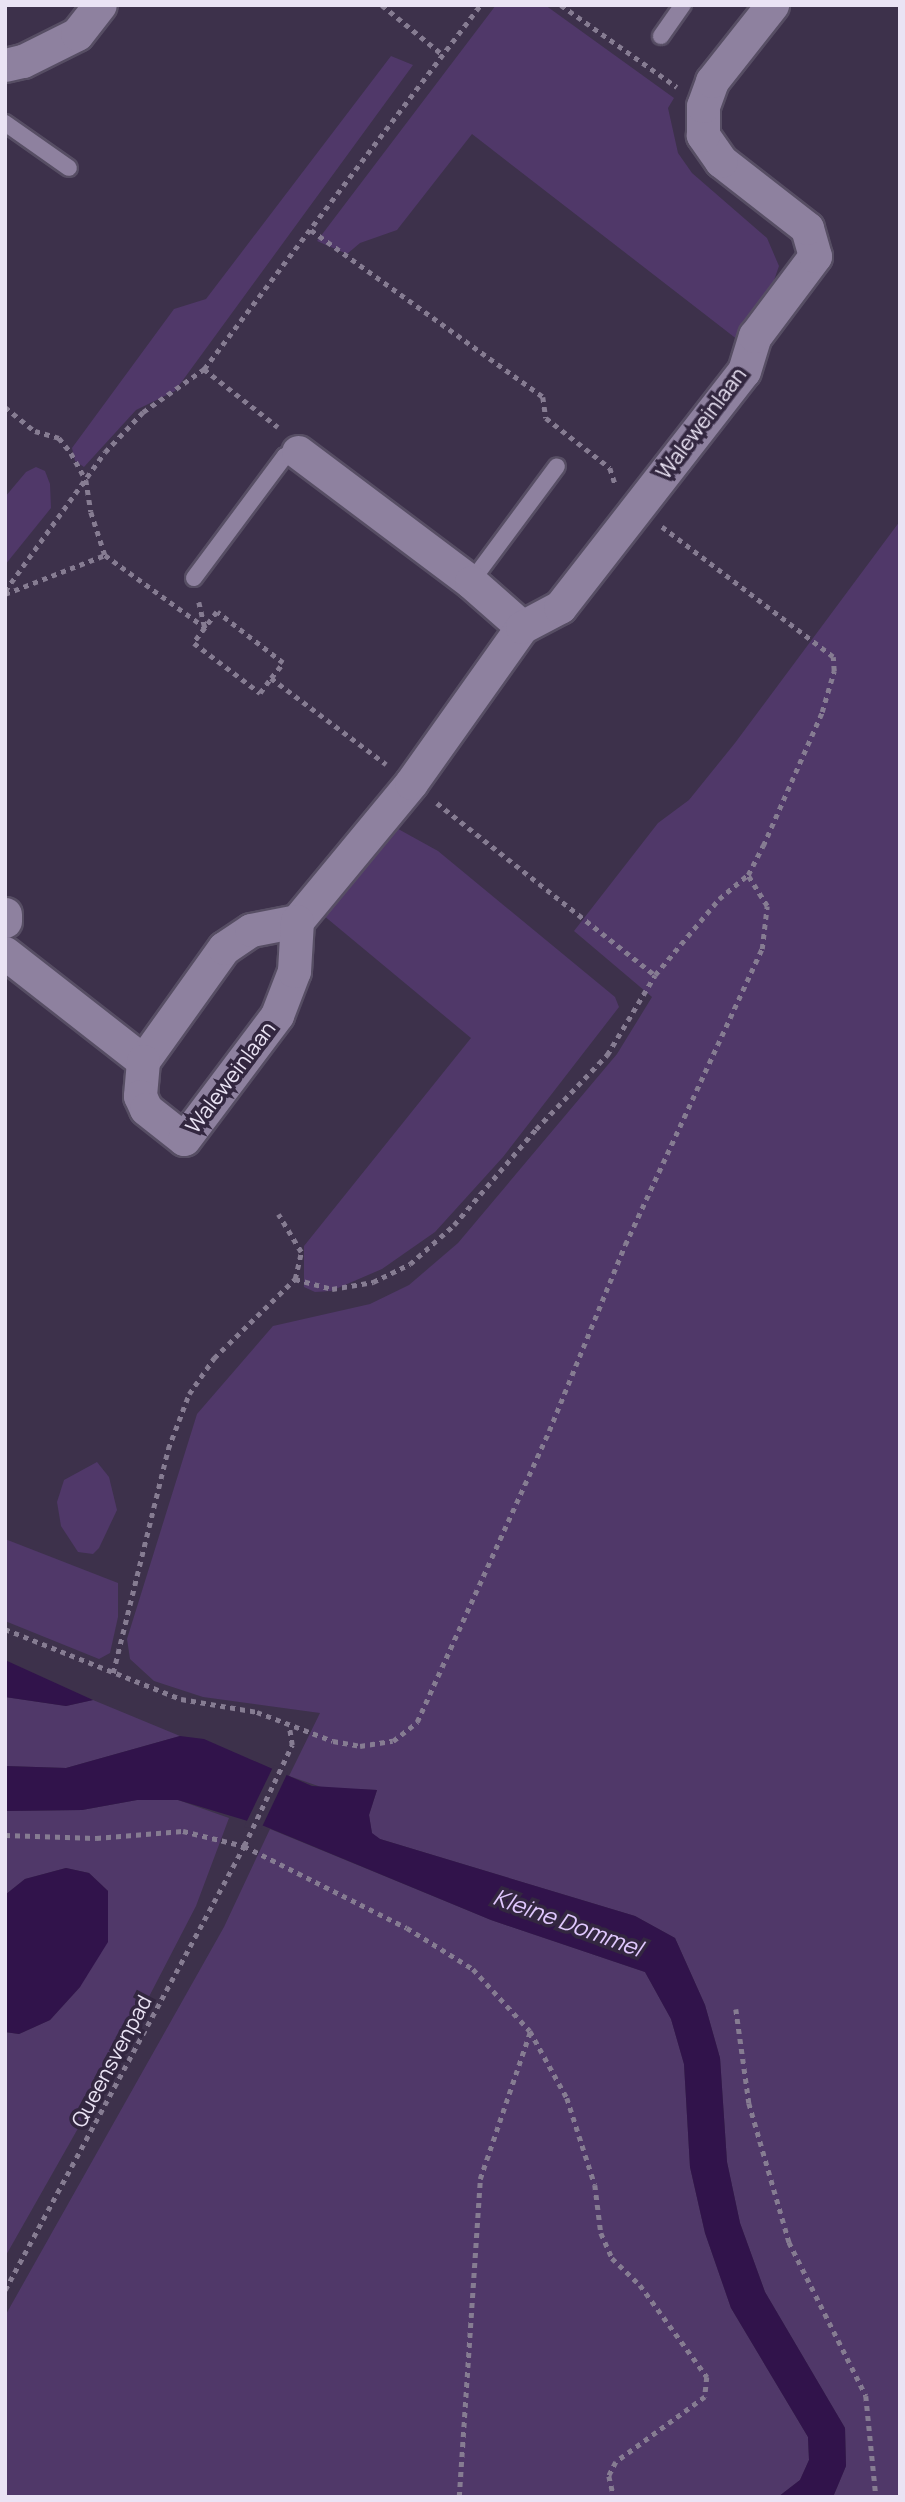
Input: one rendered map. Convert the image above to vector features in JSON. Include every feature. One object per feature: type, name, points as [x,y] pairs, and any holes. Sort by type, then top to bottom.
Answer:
[{"type":"street","points":[[5,65],[23,61],[77,34],[100,5]]},
{"type":"street","name":"Waleweinlaan","points":[[297,921],[251,930],[224,948],[143,1061],[139,1096],[146,1109],[184,1139],[277,1015],[294,971],[297,921],[411,783],[522,627],[560,607],[744,371],[755,336],[815,256],[807,228],[721,161],[703,135],[704,106],[712,81],[772,5]]},
{"type":"street","points":[[298,452],[471,582],[522,627]]},
{"type":"street","points":[[5,915],[5,921]]},
{"type":"street","points":[[5,953],[143,1061]]},
{"type":"lane","points":[[661,36],[683,5]]},
{"type":"lane","points":[[5,123],[69,168]]},
{"type":"lane","points":[[194,578],[285,456],[298,452]]},
{"type":"lane","points":[[471,582],[557,466]]},
{"type":"path","points":[[382,5],[443,55]]},
{"type":"path","points":[[5,593],[86,480],[143,412],[204,369],[480,5]]},
{"type":"path","points":[[561,5],[704,106]]},
{"type":"path","points":[[311,230],[543,397],[546,418],[610,468],[617,488],[638,507]]},
{"type":"path","points":[[204,369],[283,430],[298,452]]},
{"type":"path","points":[[5,407],[35,431],[59,438],[86,480],[90,512],[106,555],[206,628]]},
{"type":"path","points":[[295,1279],[332,1289],[373,1282],[410,1264],[454,1226],[536,1129],[607,1055],[655,975],[719,899],[748,875],[822,712],[834,671],[833,657],[693,552]]},
{"type":"path","points":[[5,593],[106,555]]},
{"type":"path","points":[[217,612],[283,663],[260,693],[194,643],[206,628],[217,612]]},
{"type":"path","points":[[271,678],[411,783],[655,975]]},
{"type":"path","points":[[5,1629],[181,1699],[257,1712],[289,1726],[360,1746],[393,1741],[417,1723],[432,1699],[625,1245],[762,949],[767,906],[748,875]]},
{"type":"path","points":[[113,1673],[168,1449],[189,1394],[215,1358],[295,1279],[301,1252],[278,1214]]},
{"type":"path","name":"Queensvenpad","points":[[5,2290],[244,1846],[292,1745],[289,1726]]},
{"type":"path","points":[[5,1835],[96,1838],[183,1831],[244,1846],[407,1928],[473,1969],[530,2031],[567,2098],[596,2185],[601,2233],[612,2258],[640,2285],[707,2377],[705,2397],[617,2462],[609,2476],[614,2497]]},
{"type":"path","points":[[736,2010],[749,2103],[789,2242],[866,2396],[876,2497]]},
{"type":"path","points":[[459,2497],[480,2179],[530,2031]]},
{"type":"shaded area","points":[[496,5],[545,5],[674,98],[668,108],[678,153],[692,173],[767,238],[779,266],[771,289],[738,340],[472,134],[397,230],[360,243],[347,254],[317,241]]},
{"type":"shaded area","points":[[391,56],[413,65],[175,391],[136,410],[84,467],[75,461],[72,448],[174,309],[206,299]]},
{"type":"shaded area","points":[[36,467],[45,471],[50,484],[51,508],[5,565],[5,497],[26,472]]},
{"type":"shaded area","points":[[900,521],[900,2497],[833,2497],[846,2466],[845,2428],[765,2292],[740,2223],[727,2162],[720,2058],[705,2005],[675,1938],[635,1916],[380,1839],[372,1834],[369,1815],[377,1790],[324,1788],[289,1776],[320,1713],[203,1697],[154,1681],[130,1659],[127,1639],[197,1414],[273,1326],[370,1304],[409,1285],[458,1243],[617,1054],[652,997],[574,931],[658,823],[689,800],[735,743]]},
{"type":"shaded area","points":[[391,825],[438,851],[615,997],[619,1007],[503,1157],[435,1232],[382,1269],[331,1291],[315,1292],[304,1287],[304,1246],[471,1038],[323,915]]},
{"type":"shaded area","points":[[97,1462],[109,1477],[117,1510],[99,1548],[93,1554],[78,1552],[61,1526],[57,1502],[64,1480]]},
{"type":"shaded area","points":[[5,1539],[118,1583],[118,1617],[110,1653],[99,1659],[5,1621]]},
{"type":"shaded area","points":[[5,1697],[66,1706],[93,1700],[180,1736],[66,1768],[5,1766]]},
{"type":"shaded area","points":[[137,1800],[178,1800],[229,1818],[196,1906],[110,2072],[5,2257],[5,2032],[19,2034],[50,2020],[80,1987],[108,1891],[89,1873],[66,1868],[25,1879],[5,1895],[5,1811],[82,1810]]},
{"type":"shaded area","points":[[270,1829],[491,1920],[645,1972],[671,2019],[684,2064],[690,2167],[705,2233],[731,2308],[808,2437],[809,2460],[800,2480],[778,2497],[5,2497],[5,2316],[224,1927]]},
{"type":"water","points":[[5,1660],[93,1700],[66,1706],[5,1697]]},
{"type":"water","name":"Kleine Dommel","points":[[180,1736],[204,1739],[312,1786],[377,1790],[369,1815],[372,1833],[380,1839],[635,1916],[675,1938],[705,2005],[720,2058],[727,2162],[740,2223],[765,2292],[845,2428],[846,2466],[833,2497],[778,2497],[800,2480],[809,2460],[808,2437],[731,2308],[705,2233],[690,2167],[684,2064],[671,2019],[645,1972],[491,1920],[264,1826],[178,1800],[137,1800],[82,1810],[5,1811],[5,1766],[66,1768]]},
{"type":"water","points":[[66,1868],[89,1873],[108,1891],[108,1942],[80,1987],[50,2020],[19,2034],[5,2032],[5,1895],[25,1879]]},
{"type":"pier","points":[[274,1765],[288,1772],[261,1829],[244,1827]]}]
